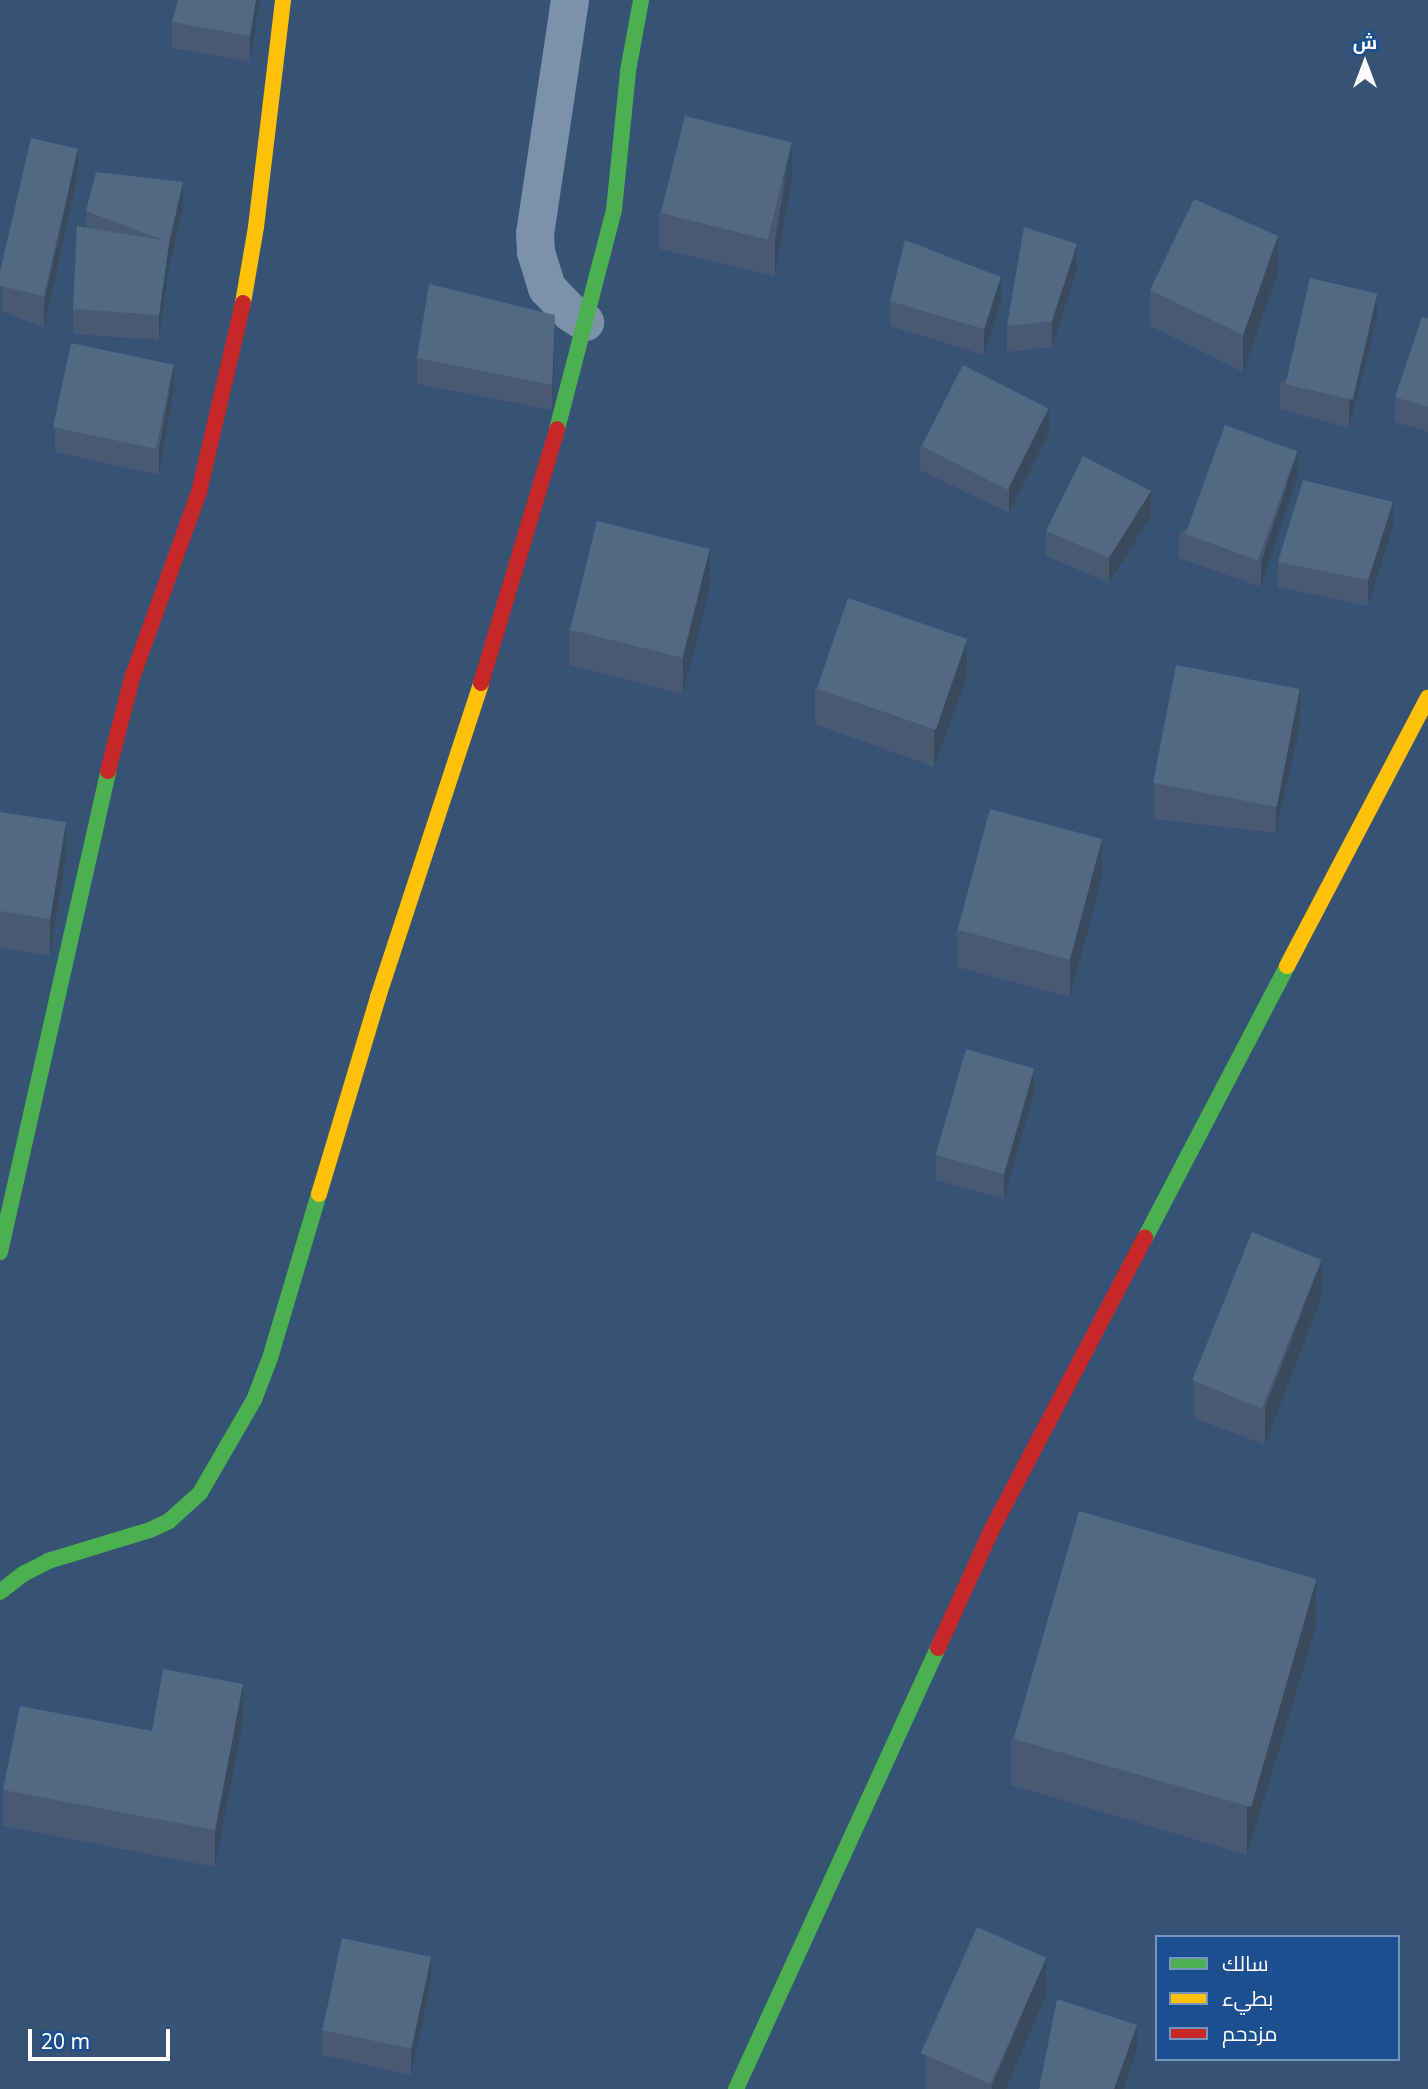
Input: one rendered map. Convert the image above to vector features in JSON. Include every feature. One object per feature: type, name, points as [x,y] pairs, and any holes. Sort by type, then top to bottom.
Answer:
[{"type":"street","points":[[0,1252],[93,829],[132,678],[199,492],[237,337],[256,227],[283,0]]},
{"type":"street","points":[[570,0],[537,220],[536,252],[548,288],[571,313],[585,322]]},
{"type":"street","points":[[0,1592],[23,1574],[48,1561],[150,1530],[169,1521],[200,1493],[254,1400],[270,1358],[378,997],[494,642],[541,487],[614,210],[628,71],[641,0]]},
{"type":"street","points":[[742,2085],[993,1527],[1428,698]]},
{"type":"building","points":[[178,0],[256,0],[250,36],[172,22]]},
{"type":"building","points":[[685,116],[792,143],[768,240],[661,213]]},
{"type":"building","points":[[31,138],[78,149],[44,296],[0,286],[0,272]]},
{"type":"building","points":[[96,172],[183,182],[169,243],[159,315],[73,309],[77,226],[166,241],[86,211]]},
{"type":"building","points":[[1194,199],[1278,236],[1243,335],[1150,290]]},
{"type":"building","points":[[1024,227],[1077,244],[1052,321],[1007,326]]},
{"type":"building","points":[[905,240],[1001,277],[984,329],[890,301]]},
{"type":"building","points":[[1310,278],[1377,294],[1353,400],[1285,384]]},
{"type":"building","points":[[429,284],[555,315],[552,385],[417,358]]},
{"type":"building","points":[[1422,317],[1428,318],[1428,407],[1395,397]]},
{"type":"building","points":[[71,343],[174,365],[156,449],[53,427]]},
{"type":"building","points":[[963,365],[1049,409],[1007,490],[922,446]]},
{"type":"building","points":[[1225,425],[1297,451],[1258,560],[1185,534]]},
{"type":"building","points":[[1083,456],[1151,491],[1109,558],[1046,531]]},
{"type":"building","points":[[1303,480],[1393,502],[1368,580],[1278,562]]},
{"type":"building","points":[[597,521],[710,549],[682,658],[570,630]]},
{"type":"building","points":[[848,598],[967,639],[936,730],[817,689]]},
{"type":"building","points":[[1176,665],[1300,689],[1277,807],[1153,783]]},
{"type":"building","points":[[990,809],[1102,839],[1070,960],[958,930]]},
{"type":"building","points":[[0,812],[66,822],[50,919],[0,911]]},
{"type":"building","points":[[966,1049],[1034,1069],[1004,1174],[936,1155]]},
{"type":"building","points":[[1252,1232],[1322,1260],[1262,1408],[1192,1380]]},
{"type":"building","points":[[1079,1511],[1316,1579],[1251,1807],[1014,1739]]},
{"type":"building","points":[[163,1669],[243,1684],[215,1830],[3,1790],[20,1706],[152,1731]]},
{"type":"building","points":[[977,1927],[1046,1958],[990,2084],[921,2053]]},
{"type":"building","points":[[342,1938],[431,1957],[411,2049],[322,2030]]},
{"type":"building","points":[[1057,1999],[1137,2025],[1114,2089],[1039,2089]]},
{"type":"traffic: fast","points":[[557,429],[614,210],[628,71],[641,0]]},
{"type":"traffic: fast","points":[[0,1252],[108,771]]},
{"type":"traffic: fast","points":[[1145,1238],[1287,966]]},
{"type":"traffic: fast","points":[[0,1592],[23,1574],[48,1561],[150,1530],[169,1521],[200,1493],[254,1400],[270,1358],[319,1194]]},
{"type":"traffic: fast","points":[[736,2089],[938,1648]]},
{"type":"traffic: slow","points":[[243,303],[256,227],[283,0]]},
{"type":"traffic: slow","points":[[319,1194],[378,997],[481,683]]},
{"type":"traffic: slow","points":[[1287,966],[1428,698]]},
{"type":"traffic: jam","points":[[108,771],[132,678],[199,492],[243,303]]},
{"type":"traffic: jam","points":[[481,683],[557,429]]},
{"type":"traffic: jam","points":[[938,1648],[993,1527],[1145,1238]]}]
